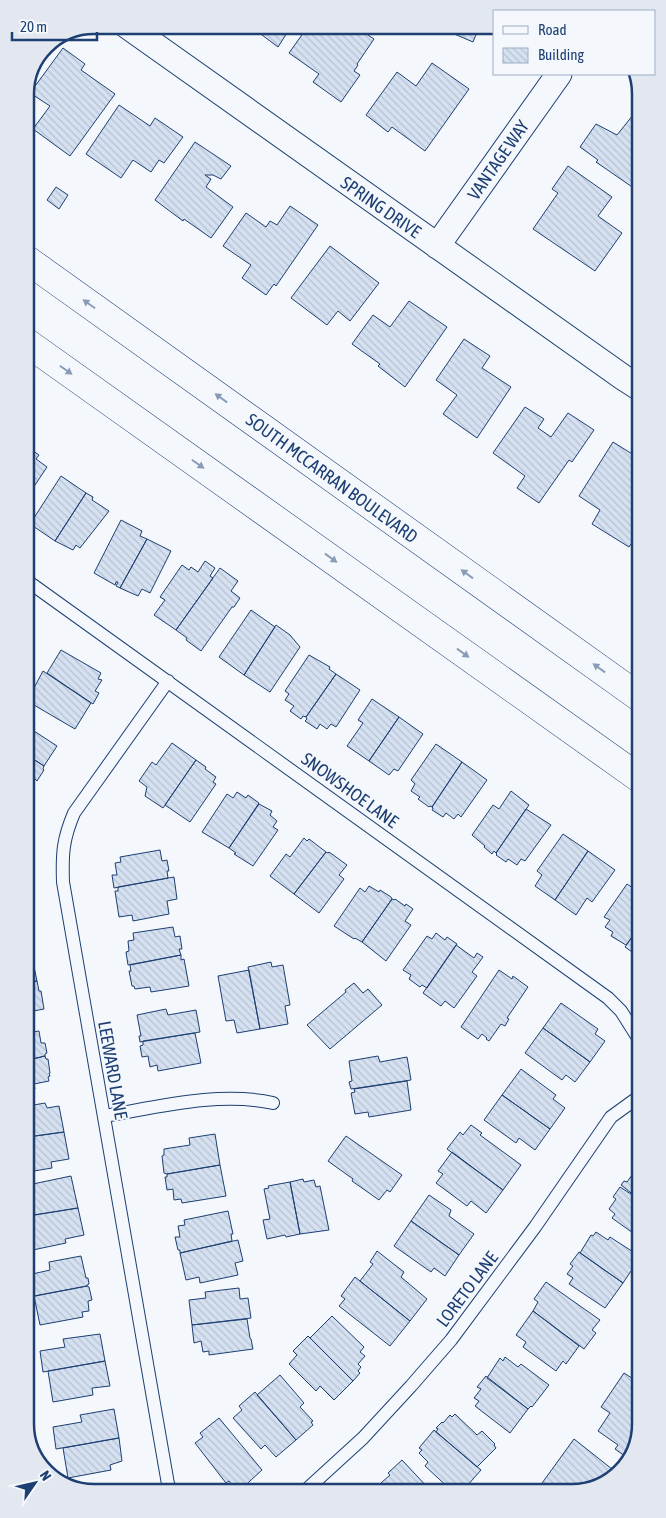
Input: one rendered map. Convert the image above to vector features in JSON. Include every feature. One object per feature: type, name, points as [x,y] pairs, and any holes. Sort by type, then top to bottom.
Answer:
[{"type":"main road","name":"SOUTH MCCARRAN BOULEVARD","points":[[34,265],[632,692]]},
{"type":"main road","points":[[34,348],[632,773]]},
{"type":"street","name":"SPRING DRIVE","points":[[139,34],[632,383]]},
{"type":"street","name":"VANTAGE WAY","points":[[437,246],[558,75]]},
{"type":"lane","name":"SNOWSHOE LANE","points":[[34,586],[608,998],[621,1011],[632,1028]]},
{"type":"lane","name":"LEEWARD LANE","points":[[168,681],[74,813],[65,834],[62,856],[63,882],[166,1474],[169,1484]]},
{"type":"lane","points":[[104,1116],[214,1099],[257,1099],[273,1103]]},
{"type":"lane","name":"LORETO LANE","points":[[313,1484],[363,1438],[412,1386],[451,1340],[535,1226],[611,1117],[632,1102]]},
{"type":"building","points":[[261,34],[286,34],[278,47]]},
{"type":"building","points":[[303,34],[366,34],[374,39],[354,71],[360,75],[341,102],[313,82],[319,74],[289,53]]},
{"type":"building","points":[[454,34],[476,34],[473,42]]},
{"type":"building","points":[[63,48],[85,64],[81,70],[115,94],[70,156],[34,130],[50,106],[34,96],[35,87]]},
{"type":"building","points":[[432,63],[469,89],[425,151],[392,127],[388,132],[366,115],[397,72],[416,86]]},
{"type":"building","points":[[119,105],[150,126],[155,118],[183,137],[164,163],[159,160],[151,172],[133,160],[121,178],[86,154]]},
{"type":"building","points":[[632,116],[632,187],[596,162],[598,160],[580,147],[596,124],[617,135]]},
{"type":"building","points":[[195,142],[231,166],[221,179],[213,175],[205,175],[211,179],[206,187],[233,207],[211,238],[184,219],[183,221],[155,200]]},
{"type":"building","points":[[568,166],[612,197],[598,216],[622,233],[595,271],[533,229],[558,193],[552,189]]},
{"type":"building","points":[[56,187],[68,195],[59,209],[47,200]]},
{"type":"building","points":[[290,206],[318,225],[276,286],[274,284],[266,295],[242,278],[251,265],[223,246],[246,213],[266,227],[270,221],[277,225]]},
{"type":"building","points":[[330,246],[379,283],[350,321],[338,311],[327,325],[291,298]]},
{"type":"building","points":[[409,301],[447,327],[405,387],[378,366],[380,364],[352,344],[373,315],[390,327]]},
{"type":"building","points":[[464,339],[490,356],[482,368],[511,387],[477,438],[443,414],[457,395],[436,380]]},
{"type":"building","points":[[525,407],[544,419],[538,428],[551,437],[568,413],[594,430],[572,462],[569,460],[539,503],[517,488],[525,476],[493,453]]},
{"type":"building","points":[[613,442],[632,454],[632,542],[629,547],[592,524],[600,510],[579,496]]},
{"type":"building","points":[[34,452],[39,455],[36,459],[47,467],[34,486]]},
{"type":"building","points":[[61,476],[86,493],[55,541],[34,527],[34,518]]},
{"type":"building","points":[[86,493],[93,497],[92,500],[109,511],[80,548],[76,545],[73,550],[55,541]]},
{"type":"building","points":[[121,520],[142,531],[140,536],[147,539],[120,588],[116,586],[118,582],[115,585],[94,573]]},
{"type":"building","points":[[147,539],[171,551],[150,593],[142,589],[138,596],[120,588]]},
{"type":"building","points":[[205,561],[215,568],[210,576],[213,578],[176,630],[154,615],[165,600],[160,597],[182,565],[189,570],[191,567],[198,572]]},
{"type":"building","points":[[220,568],[238,581],[231,591],[240,598],[201,651],[176,630]]},
{"type":"building","points":[[251,610],[275,627],[244,675],[219,657]]},
{"type":"building","points":[[276,625],[290,635],[300,647],[270,692],[244,675]]},
{"type":"building","points":[[61,650],[101,673],[98,679],[102,680],[95,691],[99,693],[93,704],[47,673]]},
{"type":"building","points":[[309,655],[330,667],[329,669],[336,674],[306,717],[303,716],[301,719],[290,711],[294,706],[285,700],[289,694],[285,691]]},
{"type":"building","points":[[43,671],[91,703],[75,729],[34,705],[34,688]]},
{"type":"building","points":[[336,674],[360,690],[336,727],[331,724],[327,729],[320,724],[317,729],[305,721],[306,717]]},
{"type":"building","points":[[372,699],[399,717],[369,761],[347,746],[363,723],[358,720]]},
{"type":"building","points":[[399,717],[423,734],[398,771],[394,769],[389,775],[369,761]]},
{"type":"building","points":[[34,731],[57,746],[44,766],[34,760]]},
{"type":"building","points":[[172,743],[196,760],[163,808],[145,796],[147,787],[139,781],[152,762],[156,765]]},
{"type":"building","points":[[436,744],[462,762],[432,807],[429,807],[411,791],[415,784],[411,780]]},
{"type":"building","points":[[34,760],[44,766],[44,770],[37,781],[35,779],[34,780]]},
{"type":"building","points":[[196,760],[216,777],[213,782],[216,784],[190,822],[165,805]]},
{"type":"building","points":[[462,762],[487,780],[461,817],[458,814],[454,819],[446,813],[443,817],[432,810],[432,807]]},
{"type":"building","points":[[511,791],[529,805],[496,853],[494,851],[492,854],[472,835],[493,805],[499,809]]},
{"type":"building","points":[[237,792],[246,798],[248,795],[259,803],[229,848],[202,832],[227,794],[233,798]]},
{"type":"building","points":[[259,804],[272,811],[270,815],[277,821],[273,827],[278,830],[253,866],[234,854],[236,853],[229,848]]},
{"type":"building","points":[[526,809],[551,825],[525,861],[521,859],[517,865],[508,859],[506,862],[496,853]]},
{"type":"building","points":[[563,834],[588,851],[555,900],[535,886],[542,875],[537,871]]},
{"type":"building","points":[[304,838],[307,841],[309,839],[326,852],[294,894],[270,876],[286,854],[290,857]]},
{"type":"building","points":[[160,850],[162,861],[167,860],[168,878],[114,888],[112,875],[117,875],[115,863],[121,862],[120,857]]},
{"type":"building","points":[[588,851],[615,870],[592,902],[587,898],[576,915],[555,900]]},
{"type":"building","points":[[326,852],[329,852],[347,865],[339,875],[344,879],[319,913],[294,894]]},
{"type":"building","points":[[174,877],[177,899],[167,901],[169,914],[133,921],[132,915],[119,917],[115,891],[118,891],[118,887]]},
{"type":"building","points":[[627,884],[632,888],[632,937],[626,945],[611,936],[613,932],[605,927],[610,920],[604,917]]},
{"type":"building","points":[[369,886],[379,892],[380,890],[392,899],[362,942],[334,926],[360,888],[365,892]]},
{"type":"building","points":[[392,899],[405,906],[406,904],[413,909],[405,921],[411,925],[386,961],[362,942]]},
{"type":"building","points":[[173,927],[175,937],[180,936],[182,949],[179,949],[181,955],[128,965],[126,952],[129,951],[128,941],[134,940],[133,933]]},
{"type":"building","points":[[436,933],[445,940],[447,937],[457,944],[427,988],[422,985],[420,987],[409,979],[411,975],[403,970],[427,936],[432,939]]},
{"type":"building","points":[[632,937],[632,952],[625,947]]},
{"type":"building","points":[[456,945],[474,958],[477,953],[483,957],[472,972],[477,976],[454,1008],[445,1001],[441,1006],[423,993]]},
{"type":"building","points":[[181,955],[181,960],[184,959],[189,986],[151,992],[150,987],[135,989],[132,986],[129,971],[131,971],[130,965]]},
{"type":"building","points":[[271,962],[272,967],[283,965],[290,1005],[285,1006],[288,1024],[260,1029],[248,967]]},
{"type":"building","points":[[34,966],[37,981],[34,981]]},
{"type":"building","points":[[249,970],[260,1029],[237,1033],[234,1020],[226,1021],[218,976]]},
{"type":"building","points":[[499,970],[512,979],[513,976],[528,987],[507,1018],[509,1019],[505,1026],[501,1024],[489,1041],[482,1034],[478,1039],[461,1027]]},
{"type":"building","points":[[34,981],[37,981],[39,991],[41,991],[44,1009],[34,1011]]},
{"type":"building","points":[[354,983],[363,993],[368,989],[382,1005],[330,1049],[307,1025]]},
{"type":"building","points":[[561,1003],[598,1029],[595,1034],[605,1041],[590,1062],[543,1028]]},
{"type":"building","points":[[166,1009],[168,1015],[196,1010],[200,1032],[140,1042],[139,1036],[141,1036],[137,1015]]},
{"type":"building","points":[[543,1028],[590,1062],[575,1082],[566,1075],[562,1080],[525,1053]]},
{"type":"building","points":[[39,1031],[41,1043],[45,1043],[47,1053],[45,1056],[34,1059],[34,1032]]},
{"type":"building","points":[[195,1033],[201,1063],[158,1071],[157,1065],[150,1067],[148,1056],[142,1057],[140,1046],[143,1045],[143,1041]]},
{"type":"building","points":[[45,1056],[48,1059],[49,1081],[34,1084],[34,1059]]},
{"type":"building","points":[[378,1056],[380,1062],[407,1057],[411,1080],[351,1089],[349,1082],[352,1081],[349,1061]]},
{"type":"building","points":[[521,1069],[556,1095],[553,1099],[565,1108],[550,1129],[502,1095]]},
{"type":"building","points":[[407,1081],[411,1110],[369,1117],[368,1112],[355,1114],[351,1093],[355,1092],[354,1089]]},
{"type":"building","points":[[502,1095],[550,1129],[535,1150],[519,1138],[516,1143],[484,1120]]},
{"type":"building","points":[[45,1103],[47,1108],[59,1106],[64,1132],[34,1136],[34,1105]]},
{"type":"building","points":[[471,1125],[482,1133],[480,1135],[521,1165],[503,1190],[447,1149],[460,1132],[463,1135]]},
{"type":"building","points":[[64,1132],[69,1159],[51,1162],[52,1168],[34,1171],[34,1136]]},
{"type":"building","points":[[215,1134],[220,1165],[164,1173],[162,1156],[164,1155],[164,1149],[190,1145],[189,1138]]},
{"type":"building","points":[[346,1136],[402,1175],[390,1192],[387,1190],[379,1200],[328,1161]]},
{"type":"building","points":[[452,1152],[503,1190],[486,1213],[471,1201],[467,1206],[436,1183],[443,1174],[438,1171]]},
{"type":"building","points":[[220,1165],[226,1196],[182,1203],[181,1199],[174,1200],[173,1189],[167,1190],[165,1177],[167,1177],[167,1174]]},
{"type":"building","points":[[632,1175],[632,1194],[621,1185],[624,1181],[627,1182]]},
{"type":"building","points":[[71,1176],[78,1208],[34,1215],[34,1184]]},
{"type":"building","points":[[303,1179],[304,1182],[314,1180],[316,1187],[320,1186],[329,1230],[300,1234],[290,1182]]},
{"type":"building","points":[[290,1182],[300,1234],[267,1239],[263,1220],[270,1219],[264,1189],[269,1188],[268,1186]]},
{"type":"building","points":[[620,1187],[632,1195],[632,1232],[612,1218],[615,1214],[609,1209],[616,1199],[613,1197]]},
{"type":"building","points":[[429,1195],[451,1210],[449,1216],[474,1234],[459,1255],[411,1221]]},
{"type":"building","points":[[78,1208],[84,1235],[65,1239],[66,1243],[34,1250],[34,1215]]},
{"type":"building","points":[[228,1211],[233,1234],[231,1234],[232,1241],[180,1253],[175,1237],[180,1237],[178,1226],[185,1225],[184,1220]]},
{"type":"building","points":[[411,1221],[459,1255],[445,1276],[434,1268],[431,1272],[394,1246]]},
{"type":"building","points":[[596,1232],[608,1240],[610,1237],[632,1251],[632,1272],[623,1283],[580,1253],[591,1235],[593,1236]]},
{"type":"building","points":[[238,1240],[243,1261],[235,1263],[238,1275],[200,1283],[199,1277],[186,1280],[180,1253]]},
{"type":"building","points":[[377,1251],[404,1272],[401,1277],[427,1299],[410,1321],[360,1281],[373,1264],[370,1262]]},
{"type":"building","points":[[579,1252],[623,1283],[605,1308],[569,1284],[573,1278],[567,1274],[573,1266],[570,1264]]},
{"type":"building","points":[[81,1256],[89,1284],[87,1286],[34,1296],[34,1274],[50,1270],[49,1262]]},
{"type":"building","points":[[355,1277],[410,1321],[390,1346],[339,1306],[345,1299],[341,1296]]},
{"type":"building","points":[[546,1282],[600,1320],[592,1330],[596,1333],[584,1349],[533,1311],[538,1302],[534,1299]]},
{"type":"building","points":[[89,1287],[92,1300],[88,1301],[89,1311],[82,1312],[83,1317],[40,1325],[34,1296]]},
{"type":"building","points":[[239,1288],[240,1299],[248,1298],[251,1318],[192,1325],[189,1300],[206,1298],[205,1292]]},
{"type":"building","points":[[533,1311],[579,1346],[566,1364],[563,1361],[556,1371],[523,1347],[526,1342],[516,1335]]},
{"type":"building","points":[[332,1316],[364,1347],[360,1352],[365,1356],[358,1364],[361,1367],[358,1371],[360,1373],[353,1381],[310,1338]]},
{"type":"building","points":[[247,1319],[253,1349],[209,1355],[209,1351],[203,1352],[201,1341],[194,1343],[192,1325]]},
{"type":"building","points":[[100,1334],[105,1361],[43,1372],[40,1351],[65,1347],[63,1339]]},
{"type":"building","points":[[308,1336],[353,1381],[334,1400],[320,1386],[316,1391],[289,1364],[297,1355],[293,1351]]},
{"type":"building","points":[[505,1357],[518,1367],[521,1364],[549,1385],[532,1407],[528,1409],[487,1378],[500,1358],[503,1361]]},
{"type":"building","points":[[105,1361],[110,1386],[92,1388],[93,1395],[53,1402],[48,1371]]},
{"type":"building","points":[[624,1373],[632,1378],[631,1436],[624,1455],[615,1449],[618,1445],[598,1431],[610,1413],[601,1407]]},
{"type":"building","points":[[280,1375],[304,1403],[300,1407],[313,1421],[311,1422],[313,1425],[296,1440],[257,1395]]},
{"type":"building","points":[[486,1376],[528,1409],[510,1433],[475,1406],[479,1401],[474,1398],[481,1389],[477,1387]]},
{"type":"building","points":[[255,1392],[296,1440],[276,1457],[265,1445],[261,1449],[233,1418],[242,1410],[239,1406]]},
{"type":"building","points":[[114,1409],[119,1438],[56,1449],[53,1427],[82,1422],[80,1415]]},
{"type":"building","points":[[455,1414],[477,1435],[482,1431],[495,1444],[496,1448],[477,1467],[436,1432],[438,1429],[436,1428],[442,1422],[450,1415],[452,1417]]},
{"type":"building","points":[[219,1418],[262,1470],[247,1484],[231,1484],[229,1481],[226,1483],[195,1443],[203,1437],[200,1433]]},
{"type":"building","points":[[434,1430],[481,1470],[469,1484],[444,1484],[425,1466],[428,1462],[419,1453],[422,1450],[419,1448]]},
{"type":"building","points":[[119,1438],[122,1461],[110,1465],[111,1470],[68,1478],[63,1448]]},
{"type":"building","points":[[574,1439],[612,1469],[592,1481],[580,1484],[541,1484]]},
{"type":"building","points":[[402,1460],[424,1484],[382,1484],[390,1475],[388,1473]]}]
